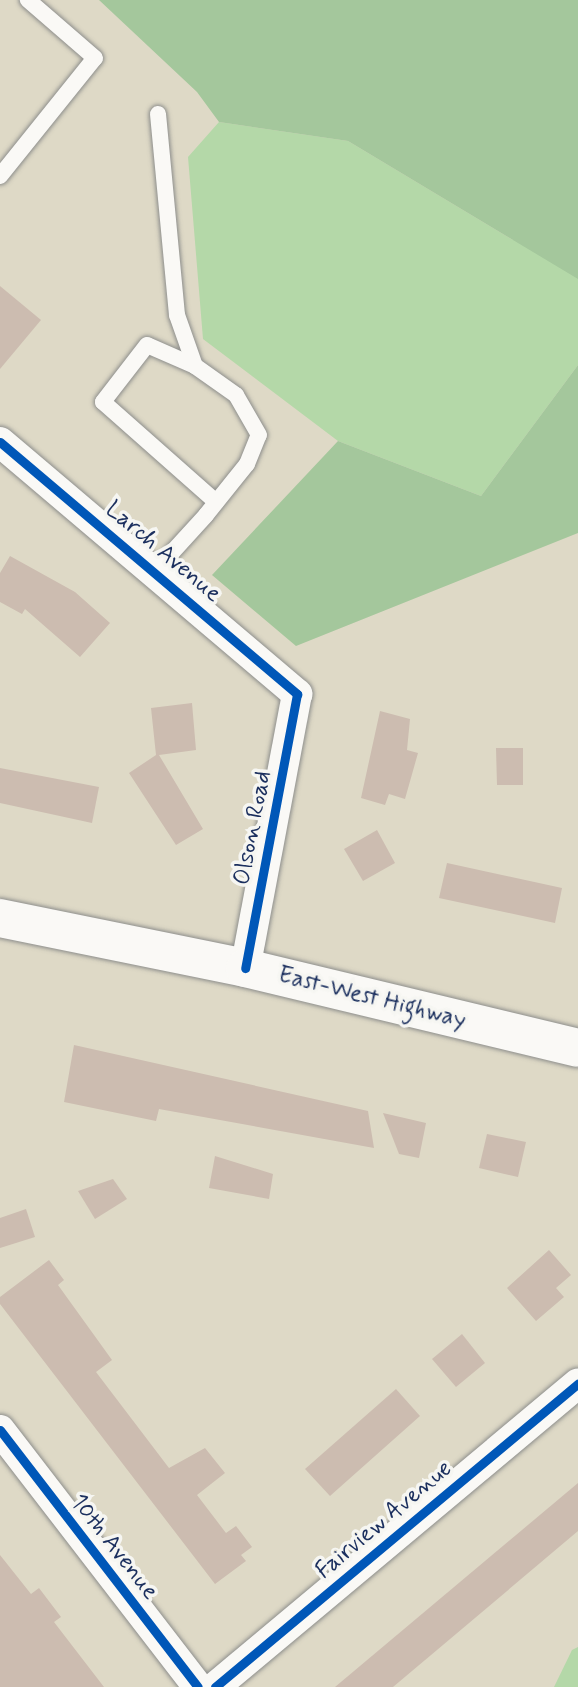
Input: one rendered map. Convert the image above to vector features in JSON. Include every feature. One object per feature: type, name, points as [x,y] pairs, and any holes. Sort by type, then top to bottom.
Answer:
[{"type":"main road","name":"East-West Highway","points":[[0,918],[245,968],[578,1048]]},
{"type":"street","name":"Larch Avenue","points":[[1,444],[156,570],[298,694]]},
{"type":"street","name":"Olson Road","points":[[245,968],[298,694]]},
{"type":"street","name":"Fairview Avenue","points":[[215,1687],[578,1383]]},
{"type":"street","name":"10th Avenue","points":[[0,1430],[198,1687]]},
{"type":"lane","points":[[0,176],[95,58],[28,0]]},
{"type":"lane","points":[[158,114],[177,314],[195,366]]},
{"type":"lane","points":[[156,570],[216,502],[257,451],[259,435],[236,395],[195,366],[147,345],[103,402],[216,502]]},
{"type":"green space","points":[[99,0],[578,0],[578,279],[348,141],[219,122],[197,92]]},
{"type":"green space","points":[[578,0],[578,365],[481,496],[338,441],[203,339],[188,157],[219,122],[348,141],[513,240]]},
{"type":"green space","points":[[578,365],[578,533],[296,646],[212,575],[338,441],[481,496]]},
{"type":"green space","points":[[578,1647],[578,1687],[554,1687],[572,1650]]},
{"type":"building","points":[[0,286],[41,320],[0,369]]},
{"type":"building","points":[[10,556],[75,592],[110,623],[80,657],[25,609],[22,614],[0,602],[0,573]]},
{"type":"building","points":[[192,703],[196,750],[159,755],[203,829],[176,845],[129,773],[156,755],[151,708]]},
{"type":"building","points":[[380,711],[410,719],[407,750],[418,753],[405,799],[389,794],[385,805],[361,798]]},
{"type":"building","points":[[496,748],[523,748],[523,785],[497,785]]},
{"type":"building","points":[[0,768],[99,787],[92,823],[0,803]]},
{"type":"building","points":[[377,830],[395,863],[363,881],[344,849]]},
{"type":"building","points":[[447,863],[562,888],[555,923],[439,898]]},
{"type":"building","points":[[74,1045],[368,1111],[374,1148],[159,1109],[156,1121],[64,1102]]},
{"type":"building","points":[[383,1113],[426,1123],[419,1158],[399,1154]]},
{"type":"building","points":[[487,1134],[526,1142],[518,1177],[479,1168]]},
{"type":"building","points":[[215,1156],[273,1174],[269,1199],[209,1188]]},
{"type":"building","points":[[113,1179],[127,1199],[95,1219],[78,1191]]},
{"type":"building","points":[[26,1209],[35,1237],[0,1248],[0,1218]]},
{"type":"building","points":[[549,1250],[571,1275],[556,1288],[564,1297],[536,1321],[507,1288]]},
{"type":"building","points":[[49,1260],[64,1280],[58,1285],[112,1360],[96,1372],[169,1468],[205,1448],[225,1473],[197,1495],[226,1533],[236,1526],[252,1547],[241,1555],[246,1561],[215,1584],[0,1304],[0,1297]]},
{"type":"building","points":[[462,1334],[485,1363],[456,1387],[432,1359]]},
{"type":"building","points":[[396,1389],[420,1416],[330,1496],[305,1469]]},
{"type":"building","points":[[578,1483],[578,1531],[393,1687],[335,1687]]},
{"type":"building","points":[[0,1555],[31,1594],[39,1588],[61,1617],[54,1622],[104,1687],[0,1687]]},
{"type":"cycle path","points":[[0,442],[297,694],[245,968]]},
{"type":"cycle path","points":[[215,1687],[578,1383]]},
{"type":"cycle path","points":[[0,1430],[198,1687]]}]
